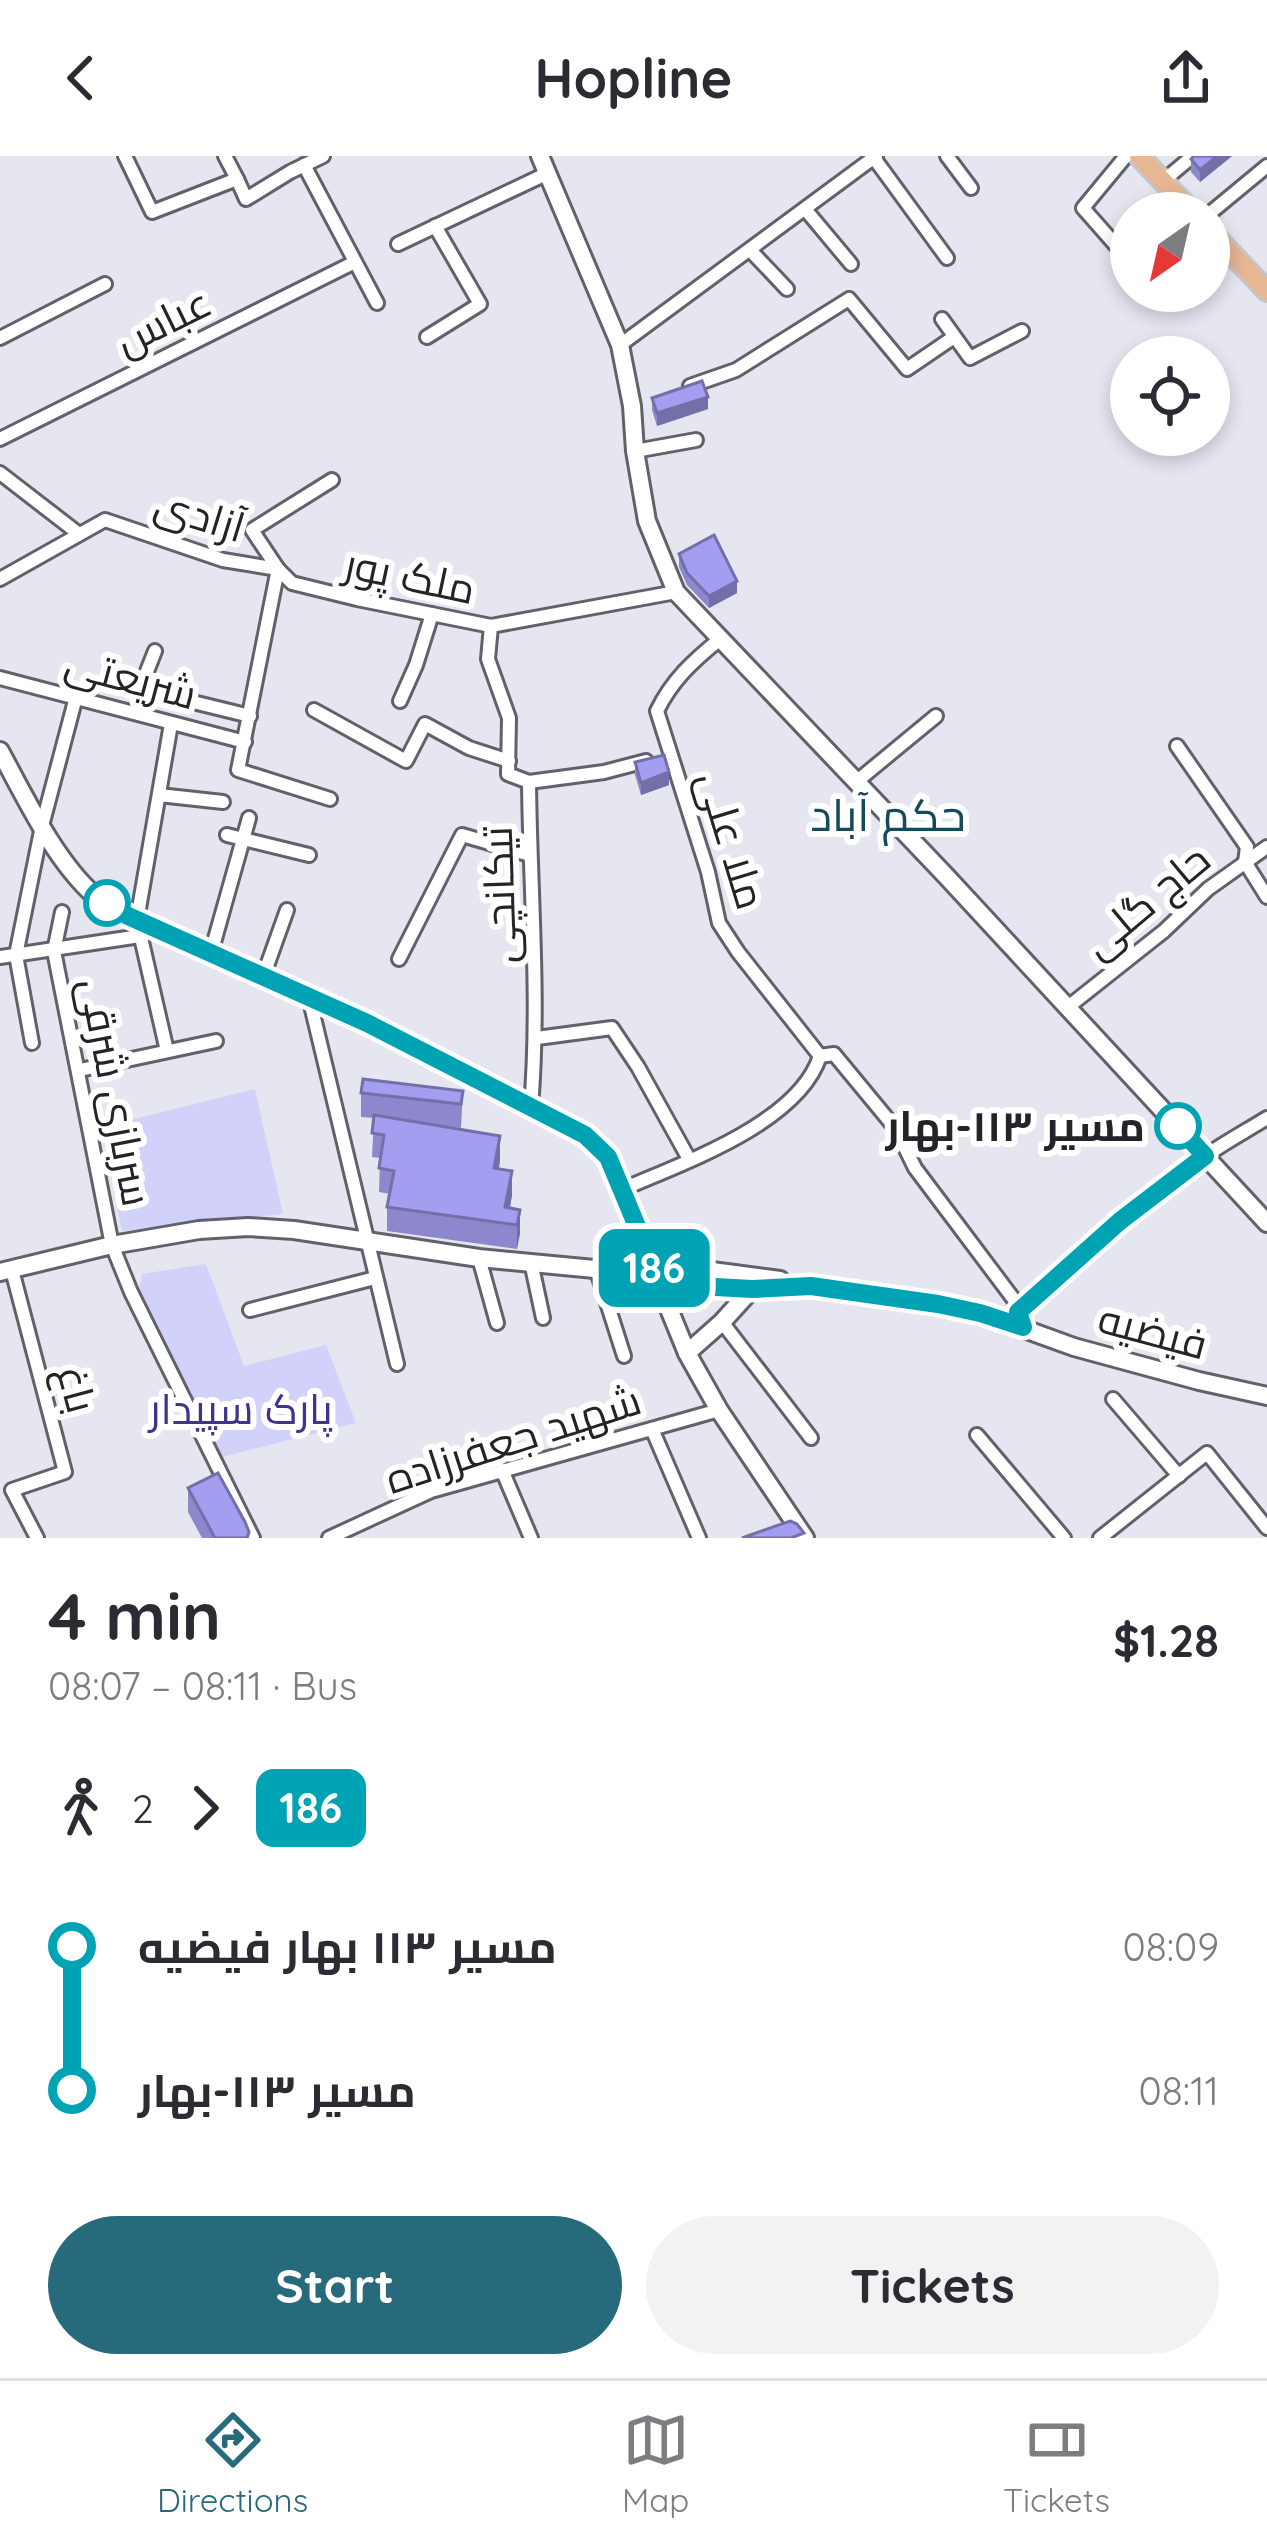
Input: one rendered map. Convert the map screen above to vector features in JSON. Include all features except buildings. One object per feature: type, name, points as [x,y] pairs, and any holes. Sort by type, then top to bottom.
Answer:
[{"type":"main road","points":[[1139,156],[1173,192]]},
{"type":"main road","points":[[1230,252],[1267,291]]},
{"type":"street","points":[[124,156],[152,212],[237,178]]},
{"type":"street","points":[[225,156],[246,199],[323,156]]},
{"type":"street","points":[[283,156],[290,172]]},
{"type":"street","points":[[846,156],[856,170]]},
{"type":"street","points":[[947,156],[970,188]]},
{"type":"street","points":[[1110,239],[1083,208],[1126,156]]},
{"type":"street","points":[[1163,181],[1193,156]]},
{"type":"street","points":[[620,345],[875,157],[947,259]]},
{"type":"street","points":[[398,244],[544,164],[620,345],[647,520],[676,592],[1267,1223]]},
{"type":"street","points":[[304,165],[377,303]]},
{"type":"street","points":[[1230,197],[1267,166]]},
{"type":"street","points":[[805,209],[850,264]]},
{"type":"street","points":[[427,337],[480,304],[435,226]]},
{"type":"street","points":[[751,250],[787,289]]},
{"type":"street","name":"عباس","points":[[0,439],[355,262]]},
{"type":"street","points":[[0,338],[105,284]]},
{"type":"street","points":[[674,392],[736,370],[849,299],[907,369],[953,337]]},
{"type":"street","points":[[942,319],[970,358],[1022,331]]},
{"type":"street","points":[[632,406],[653,399]]},
{"type":"street","points":[[635,451],[696,440]]},
{"type":"street","points":[[0,473],[79,534],[0,579]]},
{"type":"street","points":[[330,799],[238,770],[278,569],[252,530],[332,481]]},
{"type":"street","name":"آزادی","points":[[79,534],[105,520],[224,560],[278,569]]},
{"type":"street","name":"ملک پور","points":[[278,569],[292,583],[491,626],[676,592]]},
{"type":"street","points":[[400,701],[432,614]]},
{"type":"street","points":[[314,710],[406,761],[425,724],[469,748],[508,761],[509,718],[488,659],[491,626]]},
{"type":"street","name":"ملا علی","points":[[720,639],[684,669],[657,711],[708,872],[719,923],[820,1056],[834,1054],[896,1129],[915,1168],[1016,1301],[1020,1319]]},
{"type":"street","points":[[155,651],[140,689],[250,716]]},
{"type":"street","name":"شریعتی","points":[[0,678],[245,742]]},
{"type":"street","points":[[32,1043],[16,955],[42,826],[76,697]]},
{"type":"street","points":[[856,782],[936,716]]},
{"type":"street","points":[[167,1051],[138,928],[171,724]]},
{"type":"street","points":[[1177,746],[1247,847],[1245,862],[1267,896]]},
{"type":"street","points":[[0,752],[71,869],[96,896],[138,928],[212,953],[367,1023],[585,1135],[608,1157],[687,1353],[719,1410],[801,1531]]},
{"type":"street","points":[[529,782],[604,772],[671,754]]},
{"type":"street","name":"تیکانچی","points":[[508,761],[508,774],[529,782],[536,1038],[531,1107]]},
{"type":"street","points":[[159,795],[223,802]]},
{"type":"street","points":[[212,953],[249,818]]},
{"type":"street","points":[[227,835],[309,855]]},
{"type":"street","points":[[399,959],[462,835],[530,855]]},
{"type":"street","name":"حاج گلی","points":[[1068,1007],[1267,847]]},
{"type":"street","points":[[263,976],[287,910]]},
{"type":"street","points":[[55,951],[62,912]]},
{"type":"street","points":[[0,957],[55,951],[138,928]]},
{"type":"street","name":"سربازی شرقی","points":[[55,951],[112,1245],[253,1538]]},
{"type":"street","points":[[309,998],[397,1364]]},
{"type":"street","points":[[536,1038],[612,1028],[689,1160]]},
{"type":"street","points":[[80,1070],[216,1041]]},
{"type":"street","points":[[621,1190],[716,1150],[760,1123],[799,1091],[820,1056]]},
{"type":"street","points":[[1020,1319],[1096,1243],[1205,1156],[1266,1120]]},
{"type":"street","name":"فیضیه","points":[[6,1271],[112,1245],[199,1230],[248,1228],[752,1289],[811,1286]]},
{"type":"street","points":[[479,1258],[497,1324]]},
{"type":"street","points":[[530,1262],[543,1318]]},
{"type":"street","name":"فیضیه","points":[[658,1276],[674,1266],[1020,1319],[1074,1347],[1267,1396]]},
{"type":"street","points":[[596,1268],[624,1356]]},
{"type":"street","name":"باغ","points":[[6,1271],[64,1472],[12,1490],[37,1538]]},
{"type":"street","points":[[250,1310],[375,1278]]},
{"type":"street","points":[[687,1353],[752,1289]]},
{"type":"street","points":[[722,1322],[811,1438]]},
{"type":"street","points":[[1113,1399],[1179,1476]]},
{"type":"street","name":"شهید جعفرزاده","points":[[329,1538],[431,1491],[719,1410]]},
{"type":"street","points":[[652,1429],[699,1538]]},
{"type":"street","points":[[977,1436],[1064,1538]]},
{"type":"street","points":[[1100,1538],[1207,1453],[1267,1528]]},
{"type":"street","points":[[502,1470],[532,1538]]},
{"type":"street","points":[[776,1531],[801,1531]]},
{"type":"green space","points":[[255,1089],[283,1214],[122,1231],[101,1127]]},
{"type":"green space","name":"پارک سپیدار","points":[[206,1264],[244,1366],[326,1345],[356,1423],[217,1458],[139,1291],[142,1274]]},
{"type":"bus line","name":"186","points":[[107,903],[367,1023],[585,1135],[608,1157],[661,1284],[752,1289],[811,1286],[938,1304],[1023,1327],[1018,1312],[1120,1221],[1205,1156],[1178,1126]]},
{"type":"place","name":"مسیر ۱۱۳-بهار","points":[[1178,1126]]},
{"type":"district","name":"حکم آباد","points":[[888,815]]}]
